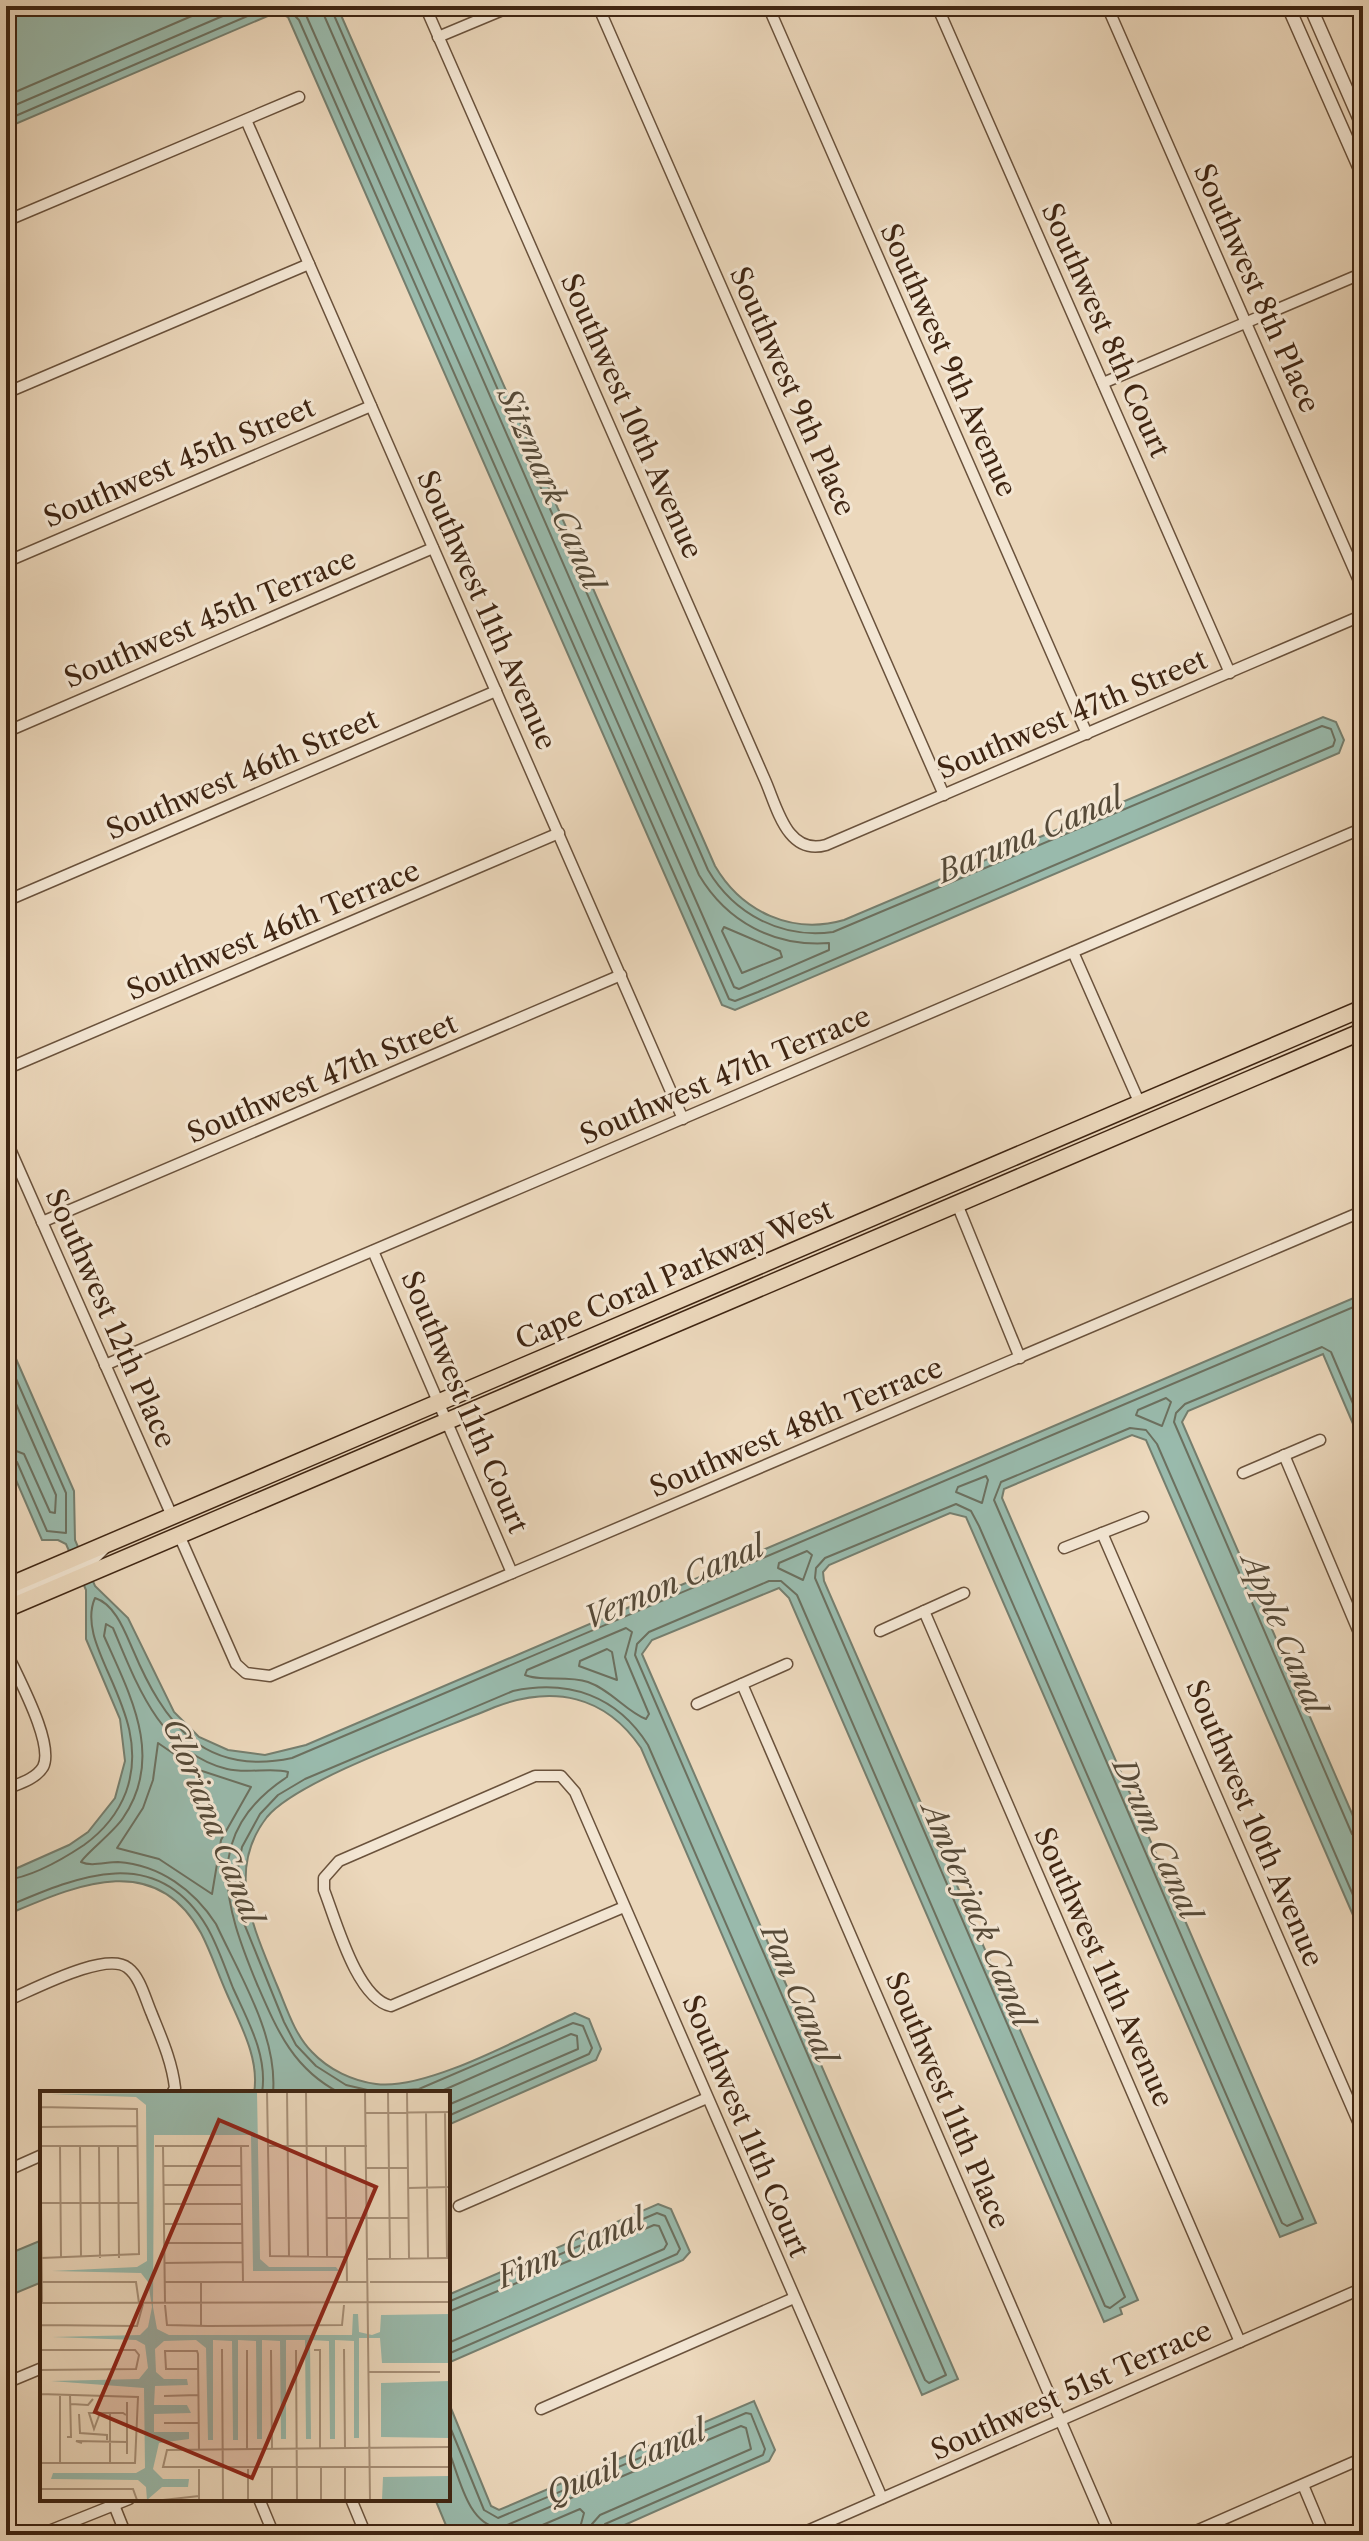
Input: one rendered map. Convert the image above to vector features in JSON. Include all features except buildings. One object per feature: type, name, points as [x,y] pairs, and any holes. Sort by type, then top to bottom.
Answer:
[{"type":"main road","name":"Cape Coral Parkway West","points":[[6,1587],[1363,1008]]},
{"type":"main road","name":"Cape Coral Parkway West","points":[[6,1609],[1363,1031]]},
{"type":"main road","points":[[957,1204],[974,1185],[1069,1145],[1086,1127]]},
{"type":"main road","points":[[813,1265],[841,1242],[929,1205],[933,1201],[933,1192]]},
{"type":"street","name":"Southwest 10th Avenue","points":[[425,6],[765,780],[790,835],[798,843]]},
{"type":"street","points":[[438,37],[512,6]]},
{"type":"street","name":"Southwest 9th Place","points":[[598,6],[944,795]]},
{"type":"street","name":"Southwest 9th Avenue","points":[[768,6],[1087,734]]},
{"type":"street","name":"Southwest 8th Court","points":[[937,6],[1230,673]]},
{"type":"street","name":"Southwest 8th Place","points":[[1107,6],[1363,590]]},
{"type":"street","points":[[1288,6],[1363,176]]},
{"type":"street","points":[[1310,6],[1363,127]]},
{"type":"street","points":[[6,221],[299,97]]},
{"type":"street","name":"Southwest 11th Avenue","points":[[246,120],[683,1119]]},
{"type":"street","points":[[6,393],[309,264]]},
{"type":"street","points":[[1103,383],[1363,273]]},
{"type":"street","name":"Southwest 45th Street","points":[[6,562],[371,406]]},
{"type":"street","name":"Southwest 45th Terrace","points":[[6,732],[433,548]]},
{"type":"street","name":"Southwest 47th Street","points":[[798,843],[814,848],[826,845],[1363,615]]},
{"type":"street","name":"Southwest 46th Street","points":[[6,901],[496,691]]},
{"type":"street","name":"Southwest 47th Terrace","points":[[105,1365],[1363,828]]},
{"type":"street","name":"Southwest 46th Terrace","points":[[6,1069],[559,833]]},
{"type":"street","points":[[1073,952],[1140,1104]]},
{"type":"street","name":"Southwest 47th Street","points":[[42,1222],[621,975]]},
{"type":"street","name":"Southwest 12th Place","points":[[6,1140],[172,1516]]},
{"type":"street","points":[[957,1204],[1020,1358]]},
{"type":"street","name":"Southwest 48th Terrace","points":[[179,1535],[236,1664],[246,1673],[270,1676],[1363,1211]]},
{"type":"street","name":"Southwest 11th Court","points":[[373,1251],[512,1573]]},
{"type":"street","points":[[1243,1473],[1320,1440]]},
{"type":"street","points":[[1284,1455],[1363,1642]]},
{"type":"street","points":[[1064,1548],[1143,1517]]},
{"type":"street","name":"Southwest 10th Avenue","points":[[1102,1533],[1363,2133]]},
{"type":"street","points":[[6,1597],[92,1561],[105,1545]]},
{"type":"street","points":[[880,1631],[964,1593]]},
{"type":"street","name":"Southwest 11th Avenue","points":[[924,1611],[1240,2342]]},
{"type":"street","points":[[6,1651],[47,1745],[44,1766],[36,1776],[6,1789]]},
{"type":"street","points":[[697,1704],[787,1664]]},
{"type":"street","name":"Southwest 11th Place","points":[[742,1684],[1110,2535]]},
{"type":"street","name":"Southwest 11th Court","points":[[624,1907],[391,2006],[379,2004],[365,1990],[324,1890],[324,1878],[339,1861],[399,1834],[535,1776],[561,1776],[575,1792],[882,2498]]},
{"type":"street","points":[[6,2001],[101,1962],[121,1963],[131,1970],[140,1986],[172,2063],[174,2091]]},
{"type":"street","points":[[459,2206],[707,2098]]},
{"type":"street","points":[[6,2171],[40,2156]]},
{"type":"street","name":"Southwest 51st Terrace","points":[[798,2535],[1363,2288]]},
{"type":"street","points":[[541,2409],[794,2298]]},
{"type":"street","points":[[6,2383],[40,2369]]},
{"type":"street","points":[[1187,2535],[1363,2458]]},
{"type":"street","points":[[1303,2485],[1324,2535]]},
{"type":"street","points":[[39,2535],[124,2501]]},
{"type":"street","points":[[260,2501],[274,2535]]},
{"type":"street","points":[[352,2501],[366,2535]]},
{"type":"street","points":[[114,2505],[126,2535]]},
{"type":"water","points":[[6,6],[337,6],[715,866],[739,896],[770,916],[806,924],[844,920],[1323,717],[1336,722],[1344,740],[1339,753],[735,1010],[722,1005],[288,17],[277,12],[6,128]]},
{"type":"water","name":"Gloriana Canal","points":[[1363,1294],[1363,1337],[1357,1340],[1363,1353],[1363,1447],[1323,1354],[1188,1411],[1182,1422],[1363,1839],[1363,1938],[1146,1440],[1132,1435],[1004,1489],[1002,1498],[1316,2223],[1280,2237],[966,1517],[950,1513],[829,1565],[823,1572],[824,1581],[1138,2300],[1120,2308],[1122,2314],[1104,2322],[789,1598],[779,1588],[652,1640],[642,1654],[958,2379],[922,2395],[641,1748],[627,1730],[594,1706],[557,1696],[516,1700],[495,1707],[373,1756],[308,1787],[267,1817],[254,1837],[246,1879],[252,1921],[300,2037],[312,2052],[334,2069],[367,2083],[397,2084],[422,2079],[476,2059],[575,2013],[589,2019],[601,2049],[596,2060],[450,2124],[450,2091],[254,2091],[254,2067],[248,2042],[205,1940],[182,1906],[160,1890],[136,1882],[84,1886],[6,1915],[6,1873],[69,1845],[88,1832],[115,1798],[125,1761],[120,1719],[86,1639],[86,1590],[66,1544],[58,1540],[42,1540],[6,1457],[6,1336],[74,1491],[75,1540],[95,1586],[128,1618],[174,1712],[199,1737],[228,1750],[265,1755],[306,1745]]},
{"type":"water","name":"Finn Canal","points":[[658,2204],[671,2209],[690,2252],[683,2260],[450,2362],[450,2294]]},
{"type":"water","points":[[40,2241],[40,2283],[6,2297],[6,2255]]},
{"type":"water","name":"Quail Canal","points":[[754,2401],[775,2450],[769,2461],[602,2535],[450,2535],[436,2501],[450,2501],[450,2406],[491,2506],[499,2510]]},
{"type":"water label","name":"Sitzmark Canal","points":[[551,489]]},
{"type":"water label","name":"Baruna Canal","points":[[1030,835]]},
{"type":"water label","name":"Vernon Canal","points":[[674,1582]]},
{"type":"water label","name":"Apple Canal","points":[[1284,1634]]},
{"type":"water label","name":"Drum Canal","points":[[1157,1839]]},
{"type":"water label","name":"Amberjack Canal","points":[[978,1915]]},
{"type":"water label","name":"Pan Canal","points":[[799,1994]]}]
